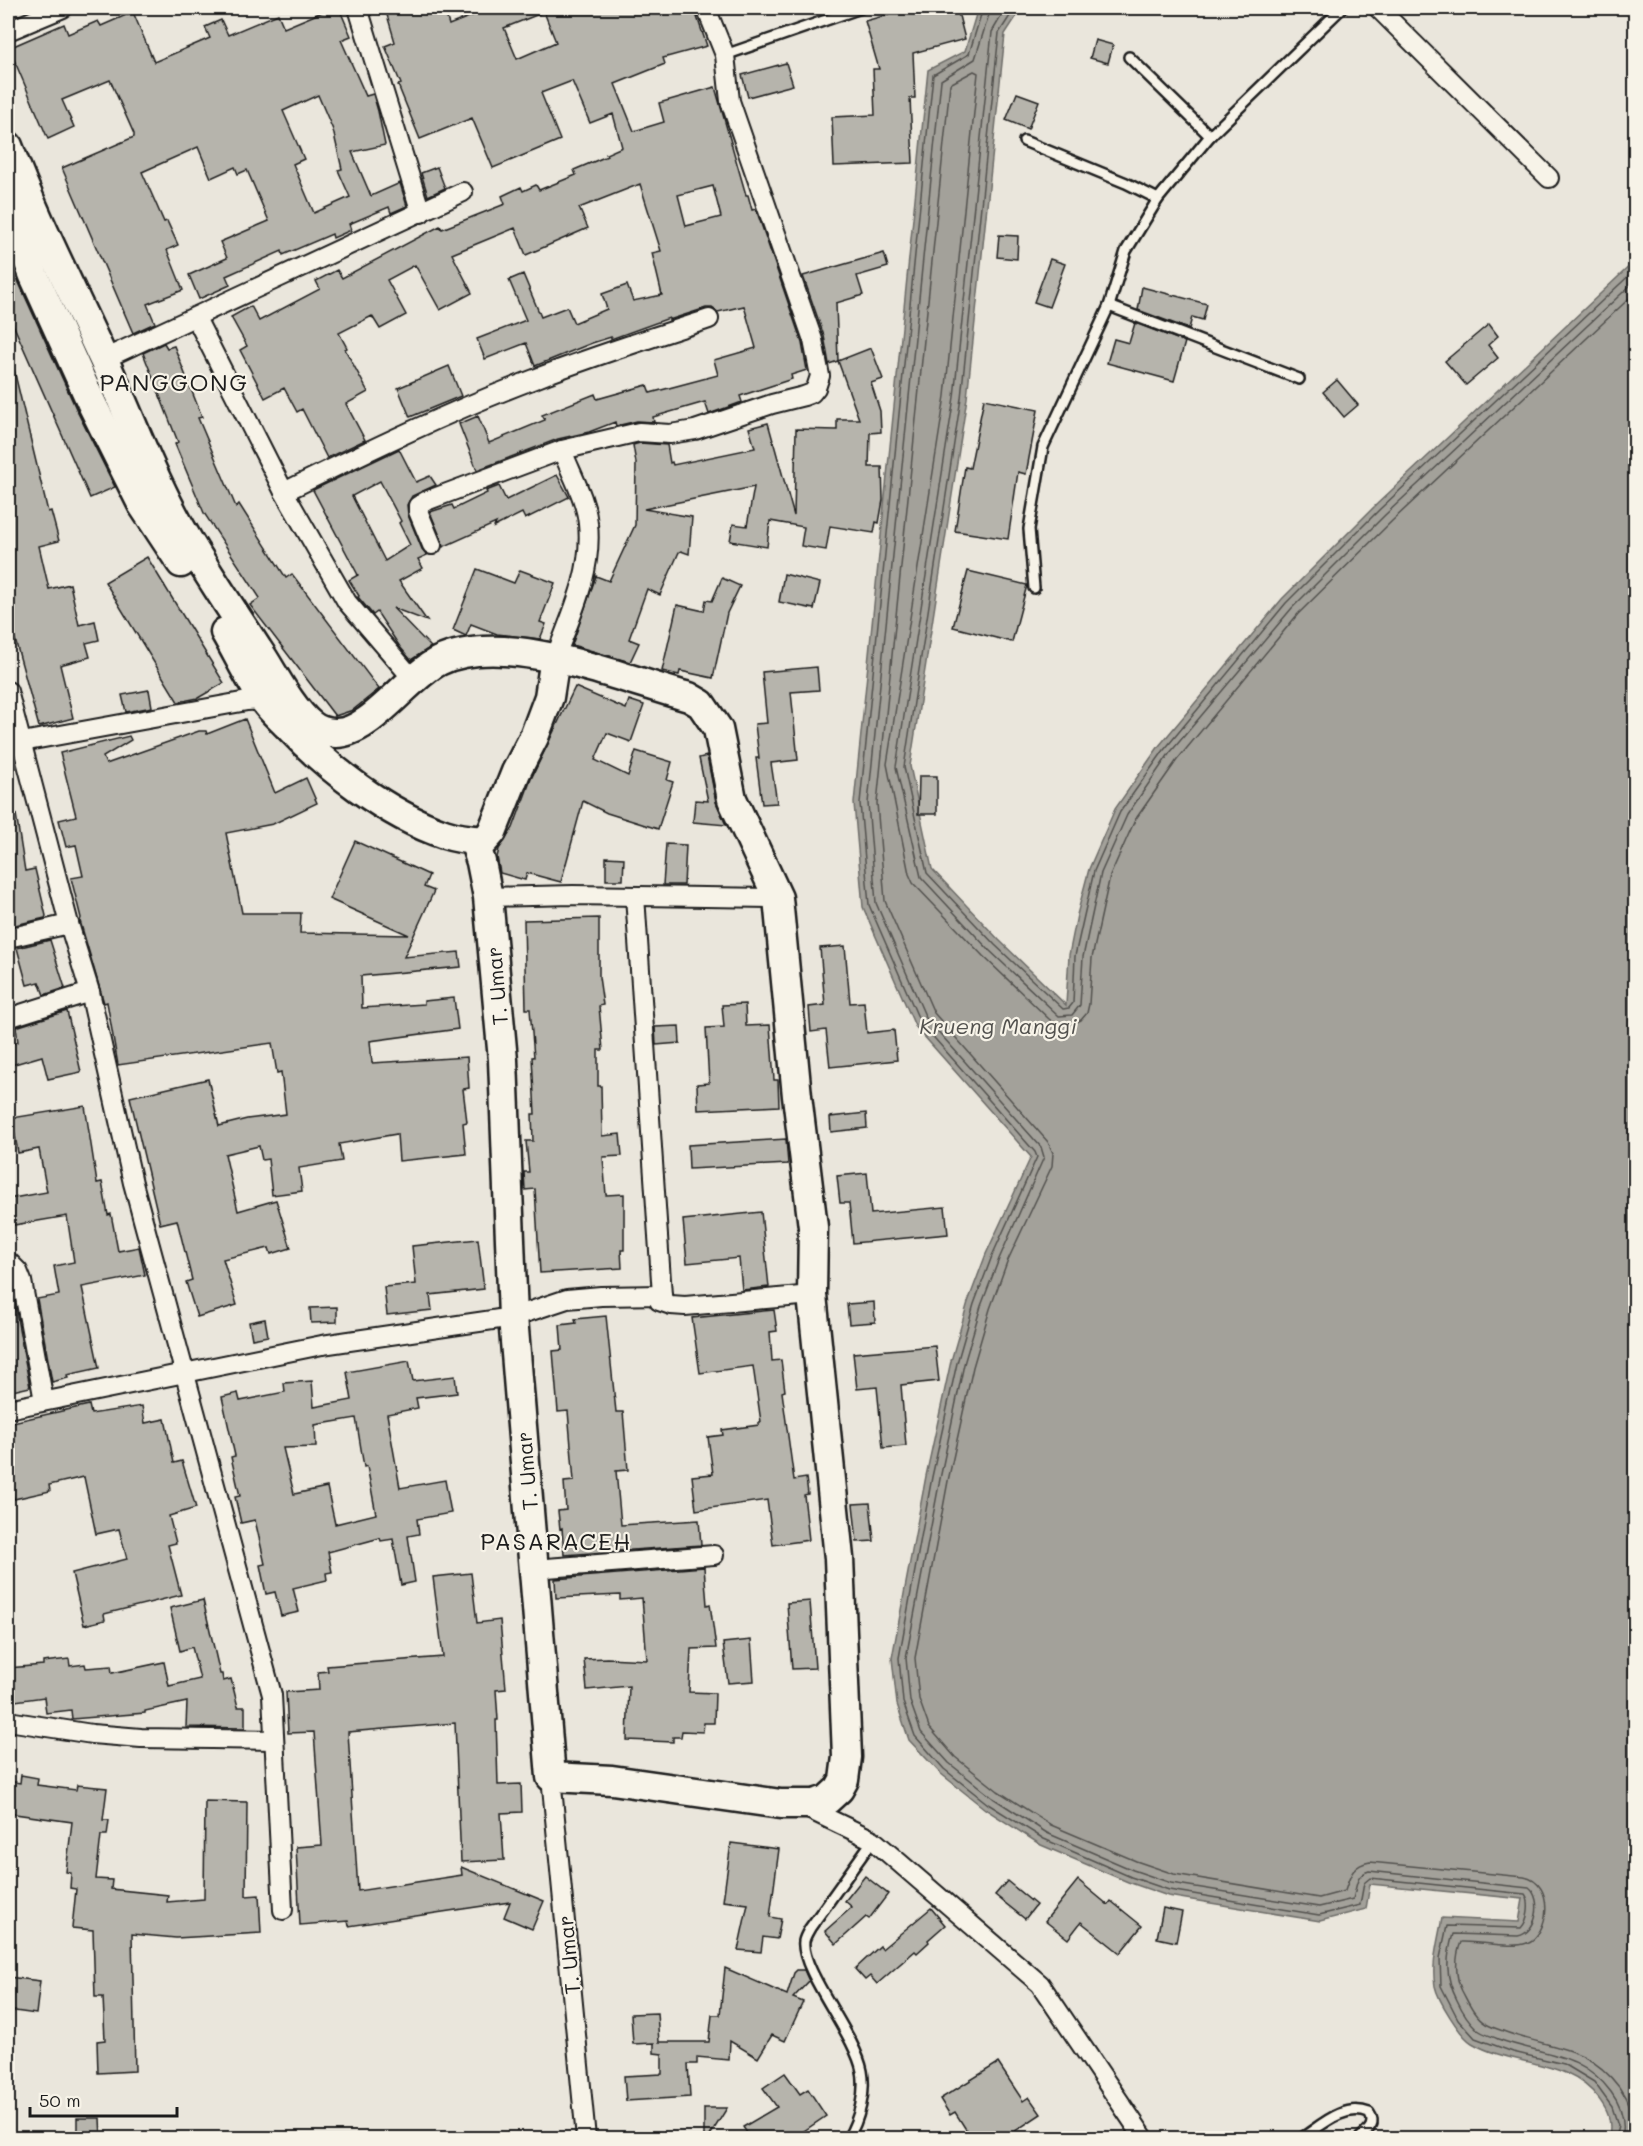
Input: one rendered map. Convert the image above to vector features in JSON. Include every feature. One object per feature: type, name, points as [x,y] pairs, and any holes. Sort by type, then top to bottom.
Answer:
[{"type":"main road","points":[[8,146],[145,456],[178,523],[226,604],[278,683],[309,723],[316,729],[332,734],[348,731],[369,719],[412,678],[440,661],[471,650],[522,652],[555,658],[689,697],[701,704],[718,729],[732,799],[778,898],[797,1096],[813,1227],[812,1295],[839,1558],[847,1757],[844,1780],[834,1796],[827,1800],[814,1804],[781,1804],[612,1780],[551,1777]]},
{"type":"main road","points":[[8,207],[44,298],[93,406],[142,504],[226,635],[264,700],[297,735],[364,792],[430,828],[451,836],[484,841],[492,832],[516,772],[534,737],[549,697],[555,658]]},
{"type":"main road","name":"T. Umar","points":[[474,840],[488,897],[503,1060],[513,1317],[551,1777]]},
{"type":"street","points":[[8,31],[63,8]]},
{"type":"street","points":[[358,8],[421,213]]},
{"type":"street","points":[[432,545],[419,514],[420,504],[562,450],[639,432],[670,434],[695,430],[772,404],[804,396],[812,393],[818,384],[820,368],[813,340],[730,101],[724,55],[706,8]]},
{"type":"street","points":[[1378,8],[1550,178]]},
{"type":"street","points":[[104,359],[463,192]]},
{"type":"street","points":[[196,318],[284,492],[347,602],[412,678]]},
{"type":"street","points":[[284,492],[380,444],[538,377],[709,319]]},
{"type":"street","points":[[555,658],[572,614],[588,558],[588,523],[584,506],[562,450]]},
{"type":"street","points":[[8,691],[69,924],[90,992],[133,1183],[270,1687],[283,1910]]},
{"type":"street","points":[[22,742],[264,700]]},
{"type":"street","points":[[635,896],[662,1294],[659,1301],[685,1306],[812,1295]]},
{"type":"street","points":[[488,897],[778,898]]},
{"type":"street","points":[[8,938],[69,924]]},
{"type":"street","points":[[8,1018],[90,992]]},
{"type":"street","points":[[8,1261],[18,1271],[22,1281],[44,1401]]},
{"type":"street","points":[[8,1409],[322,1345],[513,1317],[567,1299],[662,1294]]},
{"type":"street","points":[[534,1569],[714,1555]]},
{"type":"street","points":[[8,1721],[92,1734],[141,1738],[274,1740]]},
{"type":"street","name":"T. Umar","points":[[551,1777],[586,2139]]},
{"type":"street","points":[[798,1804],[873,1840],[1040,1984],[1144,2139]]},
{"type":"lane","points":[[724,55],[861,8]]},
{"type":"lane","points":[[1034,588],[1029,529],[1043,447],[1109,306],[1126,251],[1158,199],[1210,136],[1342,8]]},
{"type":"lane","points":[[1129,57],[1210,136]]},
{"type":"lane","points":[[1024,141],[1126,183],[1158,199]]},
{"type":"lane","points":[[1109,306],[1299,379]]},
{"type":"lane","points":[[848,2139],[860,2105],[863,2087],[862,2071],[854,2048],[811,1968],[804,1941],[810,1928],[873,1840]]},
{"type":"lane","points":[[1302,2139],[1342,2112],[1356,2109],[1370,2113],[1373,2119],[1371,2127],[1360,2139]]},
{"type":"water","name":"Krueng Manggi","points":[[978,8],[1022,8],[1005,34],[967,398],[910,766],[932,869],[999,940],[1066,1005],[1069,955],[1089,869],[1115,809],[1159,746],[1282,599],[1376,505],[1635,261],[1635,2138],[1606,2138],[1609,2136],[1609,2116],[1599,2099],[1587,2086],[1572,2076],[1556,2070],[1488,2051],[1472,2043],[1456,2026],[1440,2000],[1435,1986],[1434,1969],[1442,1918],[1519,1922],[1523,1899],[1370,1884],[1366,1909],[1320,1921],[1168,1896],[1128,1882],[1041,1845],[985,1809],[940,1773],[909,1740],[897,1704],[892,1658],[926,1476],[951,1361],[968,1302],[986,1254],[1031,1157],[915,1026],[863,907],[854,803],[928,70],[965,51]]},
{"type":"building","points":[[320,8],[339,8],[351,36],[341,40],[366,96],[373,94],[378,111],[385,145],[352,152],[371,196],[400,183],[407,206],[391,213],[389,207],[349,224],[351,230],[333,238],[332,234],[283,255],[282,251],[226,276],[230,285],[199,299],[189,275],[227,258],[220,242],[269,221],[247,170],[238,174],[235,167],[211,178],[198,147],[142,172],[164,222],[167,221],[178,245],[167,250],[183,290],[147,304],[155,323],[133,333],[62,168],[134,137],[134,134],[110,80],[62,100],[74,127],[48,139],[9,48],[64,24],[68,34],[98,21],[101,26],[133,12],[154,62],[210,38],[205,27],[221,20],[228,35],[278,14],[284,28],[322,12]],"holes":[[[318,95],[333,130],[342,169],[338,170],[350,197],[314,213],[293,164],[304,159],[283,111]]]},
{"type":"building","points":[[385,8],[444,8],[449,25],[491,8],[694,8],[707,46],[663,58],[665,64],[615,84],[634,131],[664,122],[659,103],[715,87],[746,195],[748,195],[752,210],[756,209],[802,343],[807,370],[791,375],[792,379],[740,396],[742,402],[709,414],[705,402],[653,417],[654,422],[637,421],[616,426],[615,422],[589,432],[558,439],[477,470],[459,424],[478,416],[489,443],[545,420],[542,415],[595,394],[597,399],[647,385],[650,393],[718,375],[714,360],[756,348],[744,306],[718,312],[712,308],[706,308],[669,320],[669,318],[611,339],[611,337],[592,343],[535,366],[526,343],[485,359],[477,339],[526,320],[509,280],[523,274],[541,317],[567,307],[574,323],[607,309],[602,294],[627,285],[633,301],[662,295],[652,253],[661,251],[640,184],[579,208],[588,228],[526,255],[515,228],[452,254],[472,293],[440,310],[415,265],[387,280],[406,315],[380,329],[372,316],[339,333],[368,392],[346,404],[365,440],[327,458],[302,409],[297,412],[284,388],[265,398],[240,350],[247,346],[231,317],[251,306],[259,321],[320,289],[316,281],[337,270],[342,278],[440,226],[442,229],[505,204],[502,196],[521,187],[523,191],[536,185],[539,190],[576,175],[574,170],[622,147],[613,114],[590,123],[572,81],[541,93],[560,140],[493,168],[472,118],[420,139],[385,46],[395,42]],"holes":[[[544,12],[556,42],[517,59],[504,28]],[[713,186],[721,217],[686,226],[678,195]]]},
{"type":"building","points":[[912,8],[957,8],[965,39],[913,53],[915,98],[910,98],[913,163],[834,166],[832,117],[875,115],[873,69],[879,69],[865,21]]},
{"type":"building","points":[[1095,40],[1113,45],[1108,63],[1090,58]]},
{"type":"building","points":[[786,63],[793,85],[748,97],[742,75]]},
{"type":"building","points":[[1017,93],[1039,101],[1028,129],[1006,120]]},
{"type":"building","points":[[437,167],[445,188],[428,196],[421,173]]},
{"type":"building","points":[[999,235],[1018,236],[1017,259],[997,257]]},
{"type":"building","points":[[8,252],[19,283],[78,413],[115,487],[90,498],[8,313]]},
{"type":"building","points":[[884,253],[888,267],[857,276],[863,295],[836,303],[838,361],[829,364],[824,336],[803,276]]},
{"type":"building","points":[[1050,259],[1065,264],[1049,307],[1034,302]]},
{"type":"building","points":[[1142,287],[1207,304],[1203,320],[1192,317],[1189,329],[1138,310]]},
{"type":"building","points":[[1135,323],[1185,342],[1174,381],[1107,363],[1114,339],[1129,343]]},
{"type":"building","points":[[1489,324],[1498,336],[1488,345],[1498,358],[1466,385],[1445,361]]},
{"type":"building","points":[[164,343],[167,348],[174,346],[202,417],[198,418],[236,507],[239,504],[286,578],[292,574],[379,689],[353,710],[335,716],[250,605],[260,598],[204,513],[175,444],[178,442],[143,353]]},
{"type":"building","points":[[871,348],[883,379],[871,383],[880,411],[881,432],[870,433],[869,467],[882,467],[883,500],[879,523],[876,522],[874,533],[830,526],[826,550],[801,546],[804,527],[770,521],[767,547],[730,541],[733,524],[747,526],[754,487],[644,509],[692,517],[689,554],[679,552],[660,595],[647,589],[629,639],[639,643],[630,662],[572,645],[596,576],[609,581],[635,525],[636,463],[633,445],[640,443],[667,445],[670,463],[672,462],[673,465],[755,448],[749,428],[768,423],[794,516],[796,429],[837,430],[837,419],[859,419],[838,361]]},
{"type":"building","points":[[449,366],[461,396],[410,417],[398,388]]},
{"type":"building","points":[[14,370],[48,512],[51,511],[59,541],[39,546],[49,589],[70,584],[79,625],[95,621],[99,640],[86,643],[90,657],[60,665],[73,718],[39,727],[10,621],[8,621],[8,371]]},
{"type":"building","points":[[1337,380],[1358,405],[1344,417],[1323,392]]},
{"type":"building","points":[[984,399],[1038,410],[1026,474],[1018,472],[1008,539],[955,531],[965,467],[970,468]]},
{"type":"building","points":[[399,449],[416,482],[430,476],[436,485],[412,496],[407,505],[408,515],[422,549],[427,555],[418,559],[423,568],[399,581],[427,621],[393,608],[431,647],[411,660],[377,612],[373,615],[358,597],[349,580],[358,575],[313,490]],"holes":[[[380,481],[401,521],[399,523],[410,545],[385,561],[352,496]]]},
{"type":"building","points":[[557,475],[569,497],[525,519],[522,513],[443,547],[430,512],[452,505],[454,509],[499,486],[506,500]]},
{"type":"building","points":[[147,557],[224,683],[198,698],[178,702],[105,582]]},
{"type":"building","points":[[477,569],[514,583],[520,570],[555,583],[540,622],[546,624],[540,639],[497,634],[471,624],[466,636],[453,630]]},
{"type":"building","points":[[968,571],[1027,585],[1012,642],[953,627]]},
{"type":"building","points":[[784,574],[820,583],[814,609],[779,602]]},
{"type":"building","points":[[722,578],[740,586],[727,613],[713,678],[680,671],[679,675],[662,671],[677,605],[704,611],[706,600],[712,601]]},
{"type":"building","points":[[817,667],[819,690],[791,692],[798,760],[771,763],[777,803],[762,804],[756,758],[759,758],[755,724],[767,723],[762,672]]},
{"type":"building","points":[[575,687],[626,709],[629,700],[644,705],[631,742],[607,733],[595,760],[628,776],[636,751],[672,762],[667,780],[673,782],[658,829],[607,813],[583,801],[561,882],[527,873],[525,880],[500,873],[497,857],[499,849],[513,828],[531,779]]},
{"type":"building","points":[[149,690],[152,707],[126,712],[122,695]]},
{"type":"building","points":[[245,719],[275,793],[306,778],[317,803],[273,824],[226,833],[242,913],[301,913],[300,933],[409,935],[329,899],[355,841],[429,875],[424,887],[434,891],[404,957],[459,952],[461,967],[361,976],[362,1008],[424,1004],[424,1001],[454,998],[458,1029],[370,1041],[372,1063],[467,1057],[469,1088],[463,1089],[467,1122],[463,1123],[466,1154],[399,1161],[397,1134],[339,1144],[342,1161],[299,1168],[302,1191],[272,1195],[268,1159],[262,1160],[259,1146],[225,1154],[238,1211],[276,1200],[291,1248],[271,1254],[269,1248],[223,1259],[237,1305],[197,1317],[186,1282],[192,1280],[177,1220],[160,1224],[130,1097],[208,1079],[219,1126],[247,1119],[286,1114],[281,1072],[277,1073],[272,1043],[118,1065],[107,1002],[104,1003],[80,921],[71,878],[83,876],[76,845],[66,847],[59,820],[76,816],[60,753],[129,736],[131,740],[103,757],[106,764],[199,731],[206,731],[207,734]]},
{"type":"building","points":[[707,756],[716,802],[726,825],[693,822],[695,800],[708,801],[699,758]]},
{"type":"building","points":[[919,776],[937,776],[937,814],[918,814]]},
{"type":"building","points":[[16,814],[25,871],[35,869],[46,916],[11,926],[8,925],[8,815]]},
{"type":"building","points":[[666,844],[686,845],[684,885],[663,885]]},
{"type":"building","points":[[606,857],[624,858],[623,880],[606,880]]},
{"type":"building","points":[[599,918],[599,977],[603,1005],[599,1006],[603,1050],[598,1050],[598,1086],[601,1086],[602,1136],[620,1134],[622,1156],[603,1157],[606,1195],[624,1194],[622,1268],[540,1273],[535,1189],[525,1190],[524,1172],[529,1172],[526,1141],[533,1141],[532,1114],[535,1114],[530,1009],[526,1009],[524,920]]},
{"type":"building","points":[[50,940],[65,988],[44,995],[39,982],[27,985],[17,948]]},
{"type":"building","points":[[845,946],[850,1003],[864,1002],[867,1033],[894,1030],[897,1060],[830,1067],[826,1030],[811,1032],[809,1007],[825,1005],[820,948]]},
{"type":"building","points":[[745,1004],[746,1026],[770,1025],[774,1080],[778,1080],[779,1106],[698,1110],[697,1084],[709,1083],[706,1028],[724,1027],[722,1005]]},
{"type":"building","points":[[67,1011],[81,1072],[48,1079],[42,1056],[8,1066],[8,1045],[18,1042],[16,1027]]},
{"type":"building","points":[[679,1026],[680,1043],[656,1045],[655,1027]]},
{"type":"building","points":[[85,1106],[97,1183],[102,1182],[118,1251],[139,1247],[145,1275],[82,1287],[99,1368],[67,1375],[68,1378],[52,1382],[37,1299],[59,1295],[54,1266],[74,1262],[67,1216],[8,1226],[8,1199],[47,1192],[39,1149],[18,1153],[12,1118]]},
{"type":"building","points":[[866,1113],[867,1128],[831,1132],[830,1117]]},
{"type":"building","points":[[786,1139],[788,1164],[689,1169],[688,1145]]},
{"type":"building","points":[[867,1173],[871,1214],[945,1207],[948,1234],[853,1243],[849,1203],[840,1203],[837,1176]]},
{"type":"building","points":[[761,1212],[769,1287],[742,1290],[739,1258],[687,1263],[683,1220]]},
{"type":"building","points":[[478,1239],[484,1289],[430,1295],[432,1310],[387,1315],[384,1287],[416,1284],[412,1246]]},
{"type":"building","points":[[14,1302],[30,1387],[8,1392],[8,1304]]},
{"type":"building","points":[[874,1302],[875,1322],[849,1324],[847,1304]]},
{"type":"building","points":[[337,1307],[337,1322],[311,1323],[310,1308]]},
{"type":"building","points":[[774,1310],[777,1331],[770,1332],[772,1361],[781,1360],[785,1391],[782,1392],[794,1480],[806,1478],[808,1494],[804,1495],[809,1540],[773,1545],[767,1500],[696,1510],[692,1476],[713,1474],[708,1437],[723,1435],[722,1430],[759,1425],[761,1422],[753,1366],[700,1373],[692,1318]]},
{"type":"building","points":[[606,1316],[616,1412],[623,1412],[628,1470],[616,1471],[621,1525],[699,1520],[701,1545],[564,1555],[558,1511],[566,1510],[564,1482],[574,1481],[568,1411],[558,1412],[553,1351],[562,1350],[560,1325],[576,1323],[575,1319]]},
{"type":"building","points":[[265,1319],[268,1336],[252,1339],[249,1322]]},
{"type":"building","points":[[935,1346],[939,1381],[901,1385],[906,1446],[883,1448],[877,1387],[857,1389],[853,1353]]},
{"type":"building","points":[[409,1361],[413,1381],[455,1376],[457,1393],[416,1398],[418,1408],[387,1414],[400,1488],[445,1480],[451,1513],[417,1519],[419,1534],[408,1536],[415,1582],[401,1585],[393,1539],[381,1541],[380,1538],[328,1552],[332,1572],[326,1573],[327,1580],[293,1588],[299,1612],[281,1616],[275,1592],[266,1594],[260,1565],[265,1564],[255,1520],[241,1523],[235,1497],[240,1496],[231,1457],[235,1456],[222,1397],[238,1393],[240,1401],[285,1392],[284,1383],[312,1381],[314,1407],[352,1400],[347,1372]],"holes":[[[356,1418],[364,1467],[367,1466],[376,1514],[335,1524],[327,1487],[294,1494],[283,1448],[316,1447],[315,1425]]]},
{"type":"building","points":[[89,1405],[91,1414],[142,1406],[145,1423],[165,1419],[174,1463],[182,1461],[196,1508],[169,1516],[176,1543],[168,1545],[181,1595],[104,1614],[105,1620],[84,1625],[72,1573],[127,1559],[119,1529],[96,1534],[84,1477],[49,1485],[50,1491],[14,1499],[8,1471],[8,1423]]},
{"type":"building","points":[[870,1503],[874,1541],[857,1542],[853,1504]]},
{"type":"building","points":[[704,1567],[707,1605],[710,1604],[716,1648],[691,1649],[689,1692],[715,1693],[714,1723],[704,1723],[703,1732],[682,1731],[681,1737],[673,1737],[673,1742],[627,1740],[629,1686],[587,1690],[584,1659],[647,1660],[642,1598],[620,1600],[620,1595],[556,1598],[555,1579]]},
{"type":"building","points":[[471,1573],[477,1623],[500,1620],[506,1689],[496,1690],[498,1785],[521,1784],[522,1812],[501,1813],[504,1860],[461,1862],[455,1723],[348,1732],[358,1891],[462,1875],[461,1867],[544,1901],[532,1929],[504,1917],[510,1902],[349,1926],[348,1921],[300,1925],[296,1847],[322,1845],[314,1732],[288,1733],[286,1692],[319,1690],[318,1672],[328,1671],[327,1666],[443,1657],[433,1577]]},
{"type":"building","points":[[203,1600],[220,1674],[222,1674],[223,1681],[231,1679],[238,1707],[245,1707],[245,1728],[186,1727],[187,1702],[145,1711],[145,1713],[72,1719],[71,1710],[46,1713],[44,1697],[8,1702],[8,1668],[43,1665],[43,1662],[69,1659],[70,1666],[85,1664],[86,1668],[111,1666],[112,1673],[164,1662],[169,1686],[200,1679],[192,1647],[180,1651],[170,1608]]},
{"type":"building","points":[[810,1601],[815,1668],[792,1669],[787,1603]]},
{"type":"building","points":[[751,1640],[754,1681],[728,1683],[723,1643]]},
{"type":"building","points":[[21,1775],[38,1778],[37,1785],[76,1790],[77,1785],[107,1788],[103,1820],[109,1820],[107,1835],[101,1835],[96,1879],[112,1880],[111,1889],[168,1895],[167,1902],[204,1899],[205,1801],[247,1802],[246,1896],[259,1895],[261,1933],[176,1938],[132,1934],[135,2071],[98,2073],[97,2041],[105,2040],[103,1997],[95,1997],[93,1930],[72,1928],[76,1889],[70,1888],[71,1873],[66,1872],[72,1822],[8,1813],[8,1781],[20,1783]]},
{"type":"building","points":[[731,1843],[779,1849],[770,1917],[781,1919],[777,1939],[763,1937],[761,1952],[738,1950],[748,1904],[723,1901]]},
{"type":"building","points":[[865,1876],[888,1894],[869,1919],[866,1917],[836,1944],[825,1931],[852,1907],[845,1901]]},
{"type":"building","points":[[1078,1880],[1108,1905],[1111,1901],[1142,1926],[1120,1953],[1081,1922],[1068,1939],[1045,1921]]},
{"type":"building","points":[[1007,1881],[1036,1905],[1025,1919],[995,1895]]},
{"type":"building","points":[[931,1908],[945,1925],[917,1953],[915,1951],[877,1984],[870,1976],[865,1980],[855,1969],[880,1946],[882,1949]]},
{"type":"building","points":[[1163,1908],[1182,1912],[1176,1942],[1157,1938]]},
{"type":"building","points":[[725,1968],[787,1995],[794,1973],[797,1970],[804,1970],[809,1981],[793,1998],[803,2002],[785,2041],[772,2035],[758,2058],[730,2041],[729,2060],[697,2057],[697,2064],[688,2064],[690,2097],[626,2101],[624,2076],[662,2074],[662,2054],[654,2053],[654,2043],[633,2044],[631,2014],[657,2013],[659,2042],[709,2042],[712,2015],[720,2015]]},
{"type":"building","points":[[8,1977],[40,1981],[36,2014],[8,2010]]},
{"type":"building","points":[[998,2063],[1023,2101],[1029,2097],[1041,2114],[1003,2139],[972,2139],[955,2112],[950,2115],[940,2099]]},
{"type":"building","points":[[785,2073],[800,2094],[808,2089],[826,2116],[792,2139],[751,2139],[743,2127],[777,2107],[763,2088]]},
{"type":"building","points":[[704,2108],[727,2108],[708,2139],[704,2139]]},
{"type":"building","points":[[77,2118],[100,2118],[101,2139],[77,2139]]},
{"type":"district","name":"PANGGONG","points":[[174,381]]},
{"type":"district","name":"PASARACEH","points":[[556,1540]]}]
